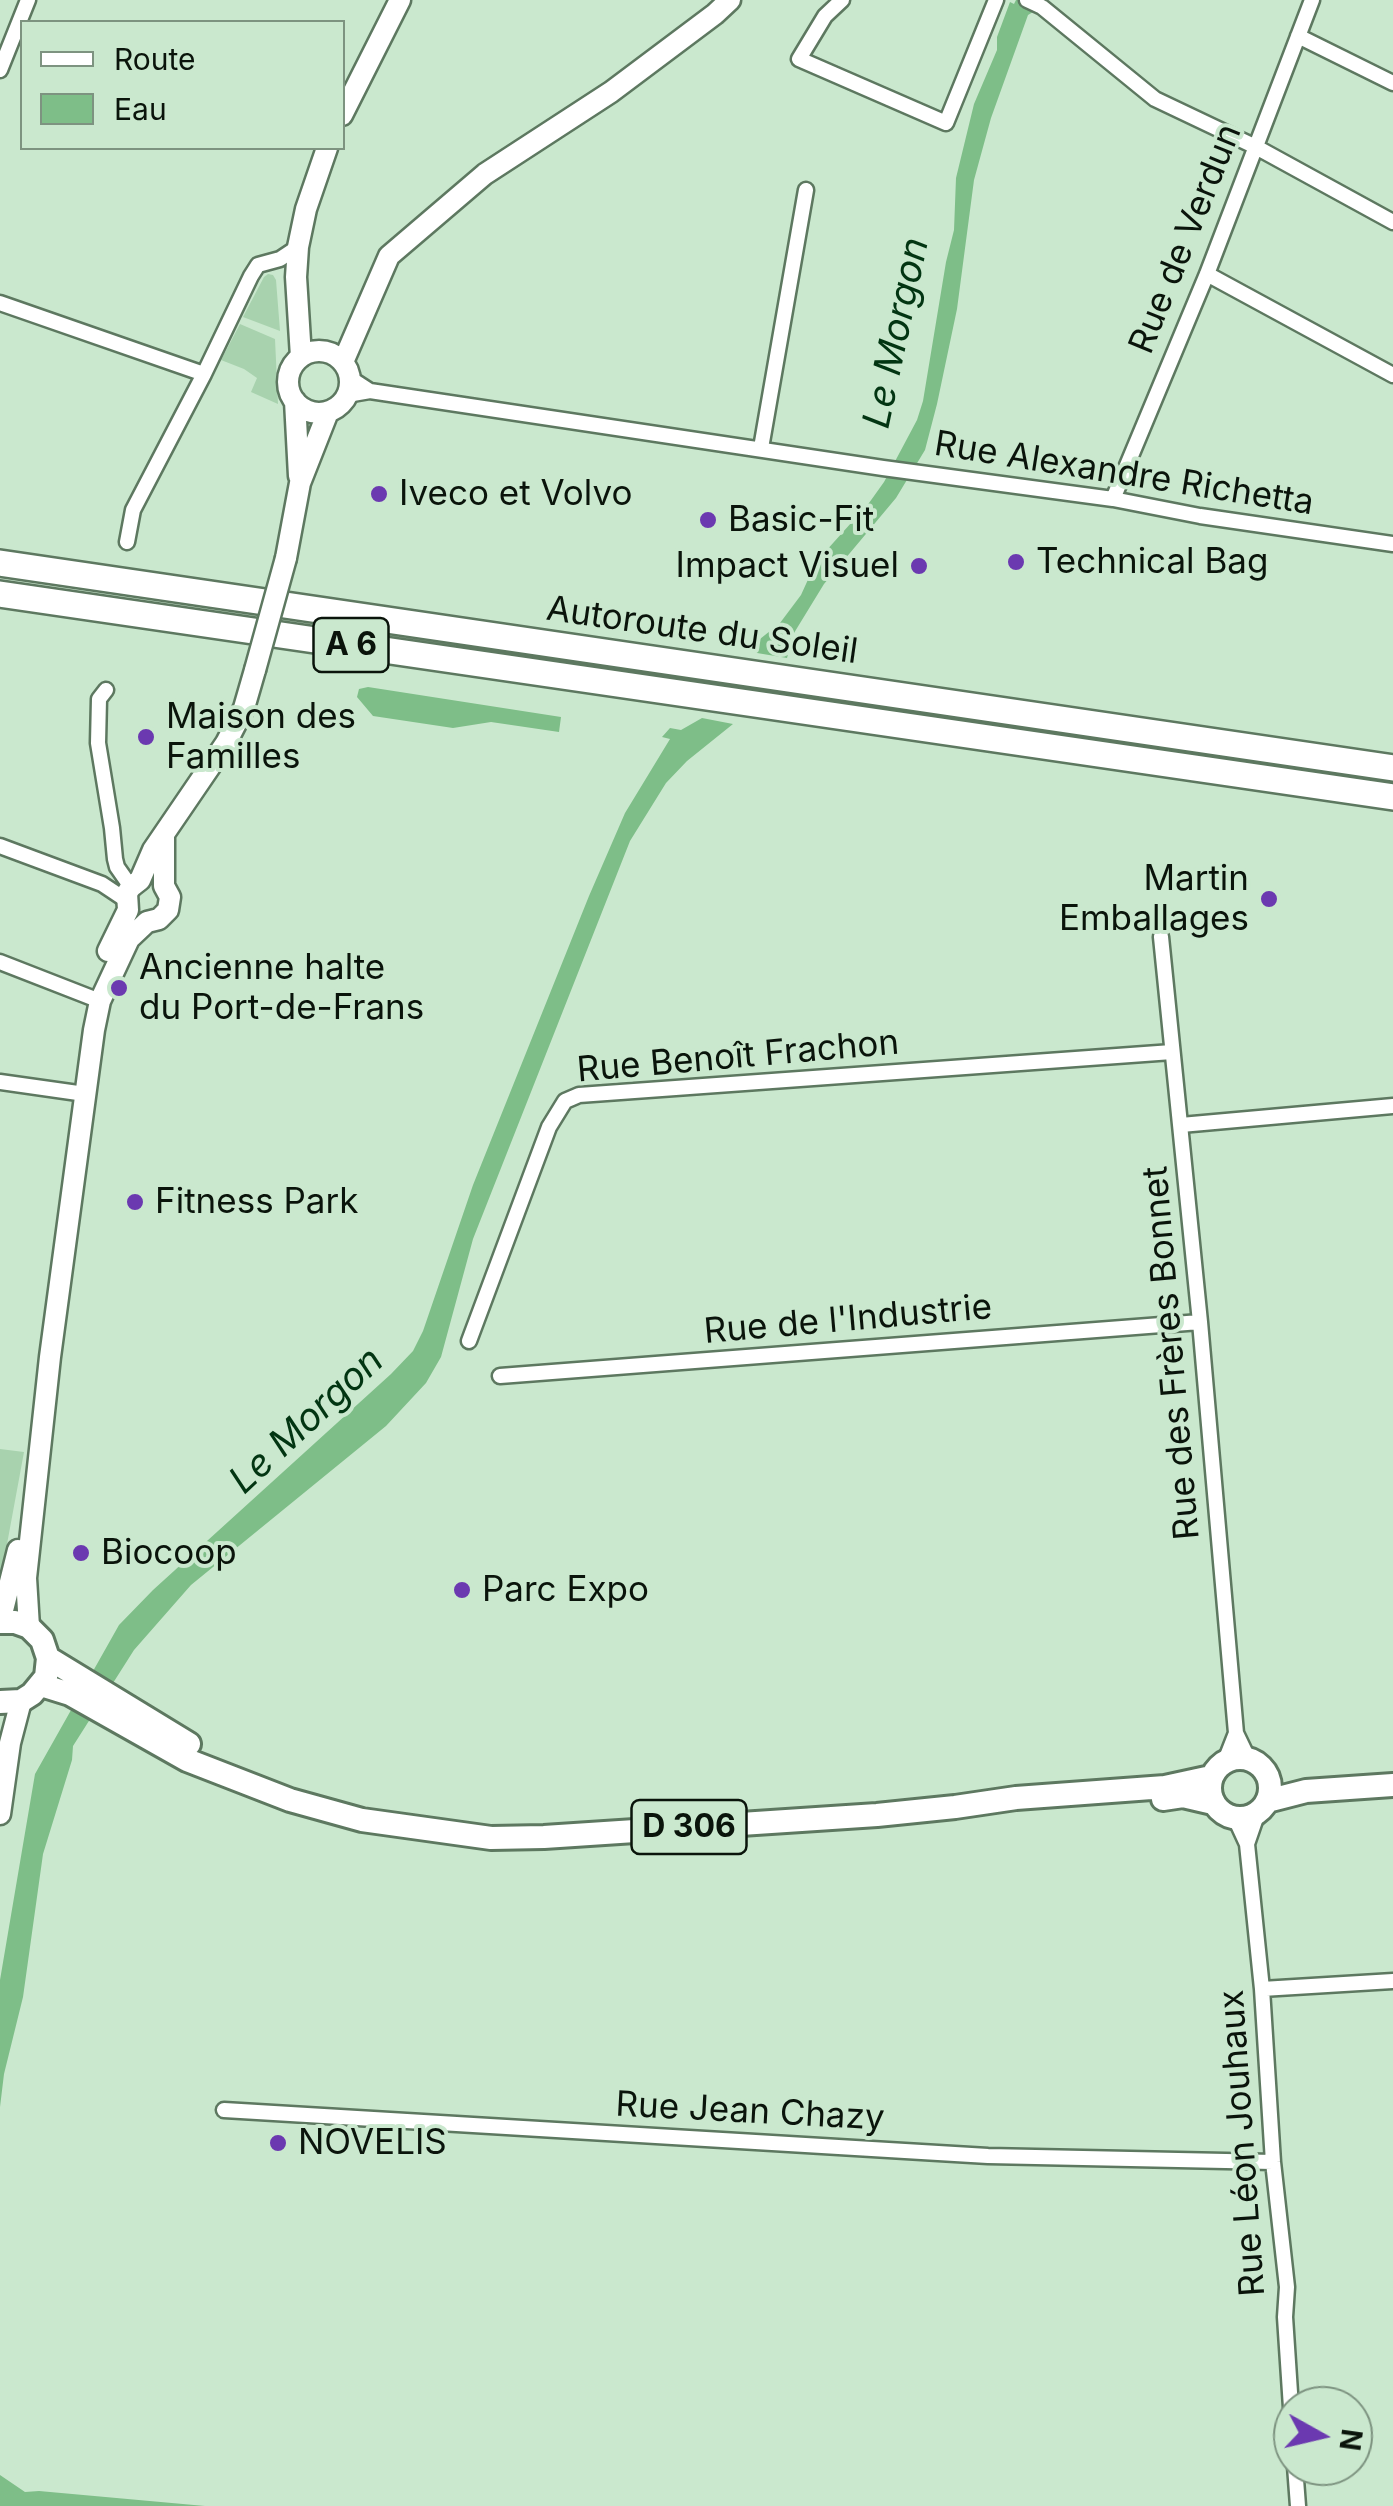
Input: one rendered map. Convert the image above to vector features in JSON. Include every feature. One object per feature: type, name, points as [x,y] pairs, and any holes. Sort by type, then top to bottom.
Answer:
[{"type":"highway","name":"Autoroute du Soleil","points":[[0,563],[1393,768]]},
{"type":"highway","name":"Autoroute du Soleil","points":[[0,594],[1393,797]]},
{"type":"main road","points":[[0,1622],[29,1627],[42,1640],[48,1658],[41,1685],[32,1694],[11,1702]]},
{"type":"main road","name":"D 306","points":[[48,1658],[73,1685],[191,1746],[236,1780],[362,1820],[492,1838],[955,1808],[1016,1798],[1165,1788],[1228,1765]]},
{"type":"main road","name":"D 306","points":[[41,1685],[73,1685]]},
{"type":"main road","points":[[1253,1810],[1270,1788],[1268,1775],[1263,1768],[1228,1765],[1210,1790],[1214,1803],[1226,1815],[1253,1810],[1306,1791],[1393,1785]]},
{"type":"main road","points":[[1268,1775],[1304,1780],[1393,1772]]},
{"type":"main road","name":"D 306","points":[[955,1808],[1016,1810],[1150,1802],[1183,1796],[1214,1803]]},
{"type":"street","points":[[0,70],[28,0]]},
{"type":"street","points":[[345,109],[400,0]]},
{"type":"street","points":[[295,401],[307,410],[328,412],[337,408],[390,256],[485,174],[611,92],[730,0]]},
{"type":"street","points":[[842,0],[825,16],[799,59],[946,122],[996,0]]},
{"type":"street","name":"Rue de Verdun","points":[[1113,499],[1207,274],[1312,0]]},
{"type":"street","points":[[1034,4],[1155,99],[1393,222]]},
{"type":"street","points":[[1298,36],[1393,82]]},
{"type":"street","points":[[301,358],[298,247],[315,176],[326,150]]},
{"type":"street","points":[[762,448],[806,190]]},
{"type":"street","points":[[127,542],[132,510],[251,276],[258,266],[280,259],[298,247]]},
{"type":"street","points":[[280,259],[296,277]]},
{"type":"street","points":[[1207,274],[1393,375]]},
{"type":"street","points":[[0,303],[204,374]]},
{"type":"street","points":[[300,483],[290,373],[301,358],[324,352],[347,378]]},
{"type":"street","name":"Rue Alexandre Richetta","points":[[347,378],[370,391],[1113,499],[1393,544]]},
{"type":"street","points":[[100,1002],[98,984],[105,957],[131,894],[153,850],[214,764],[237,724],[286,558],[300,483],[328,412]]},
{"type":"street","points":[[106,690],[99,699],[98,743],[117,867],[131,894],[136,919],[148,922]]},
{"type":"street","points":[[29,1627],[26,1578],[50,1357],[100,1002],[129,939],[168,910],[164,836]]},
{"type":"street","points":[[0,846],[131,894]]},
{"type":"street","points":[[131,894],[153,879],[164,886]]},
{"type":"street","name":"Rue des Frères Bonnet","points":[[1161,936],[1236,1733],[1228,1765]]},
{"type":"street","points":[[0,962],[100,1002]]},
{"type":"street","name":"Rue Benoît Frachon","points":[[469,1340],[549,1126],[565,1101],[579,1095],[1172,1052]]},
{"type":"street","points":[[0,1082],[85,1094]]},
{"type":"street","points":[[1181,1125],[1393,1106]]},
{"type":"street","name":"Rue de l'Industrie","points":[[500,1376],[1200,1322]]},
{"type":"street","points":[[0,1622],[41,1450]]},
{"type":"street","points":[[0,1814],[10,1743],[11,1702]]},
{"type":"street","points":[[1228,1765],[1236,1733]]},
{"type":"street","name":"Rue Léon Jouhaux","points":[[1253,1810],[1247,1844],[1286,2267],[1290,2386]]},
{"type":"street","name":"Rue Léon Jouhaux","points":[[1247,1844],[1253,1810]]},
{"type":"street","points":[[1262,1988],[1393,1981]]},
{"type":"street","name":"Rue Jean Chazy","points":[[224,2110],[988,2156],[1274,2162]]},
{"type":"shaded area","points":[[268,274],[276,280],[280,331],[243,317]]},
{"type":"shaded area","points":[[240,324],[275,339],[278,404],[251,392],[257,378],[221,360]]},
{"type":"shaded area","points":[[0,1449],[24,1452],[0,1582]]},
{"type":"water","points":[[1016,0],[1036,3],[1028,15],[991,118],[974,180],[957,309],[925,450],[896,498],[824,584],[794,633],[787,658],[757,653],[755,643],[780,623],[801,595],[816,562],[884,482],[917,420],[954,230],[956,178],[974,104],[997,50],[997,37],[1010,2],[1014,4]]},
{"type":"water","points":[[368,687],[561,717],[559,732],[491,722],[453,728],[373,716],[357,697],[359,689]]},
{"type":"water","points":[[702,718],[733,724],[666,783],[630,841],[473,1239],[441,1357],[426,1383],[386,1426],[191,1585],[134,1650],[73,1746],[43,1854],[23,1997],[0,2107],[0,1980],[35,1774],[119,1625],[413,1351],[473,1185],[625,813],[670,739],[662,737],[670,728],[681,730]]},
{"type":"water","points":[[0,2475],[25,2492],[205,2506],[0,2506]]},
{"type":"place","name":"Iveco et Volvo","points":[[379,494]]},
{"type":"place","name":"Basic-Fit","points":[[708,520]]},
{"type":"place","name":"Technical Bag","points":[[1016,562]]},
{"type":"place","name":"Impact Visuel","points":[[919,566]]},
{"type":"place","name":"Maison des Familles","points":[[146,737]]},
{"type":"place","name":"Martin Emballages","points":[[1269,899]]},
{"type":"place","name":"Ancienne halte du Port-de-Frans","points":[[119,988]]},
{"type":"place","name":"Fitness Park","points":[[135,1202]]},
{"type":"place","name":"Biocoop","points":[[81,1553]]},
{"type":"place","name":"Parc Expo","points":[[462,1590]]},
{"type":"place","name":"NOVELIS","points":[[278,2143]]},
{"type":"water label","name":"Le Morgon","points":[[897,333]]},
{"type":"water label","name":"Le Morgon","points":[[307,1421]]}]
